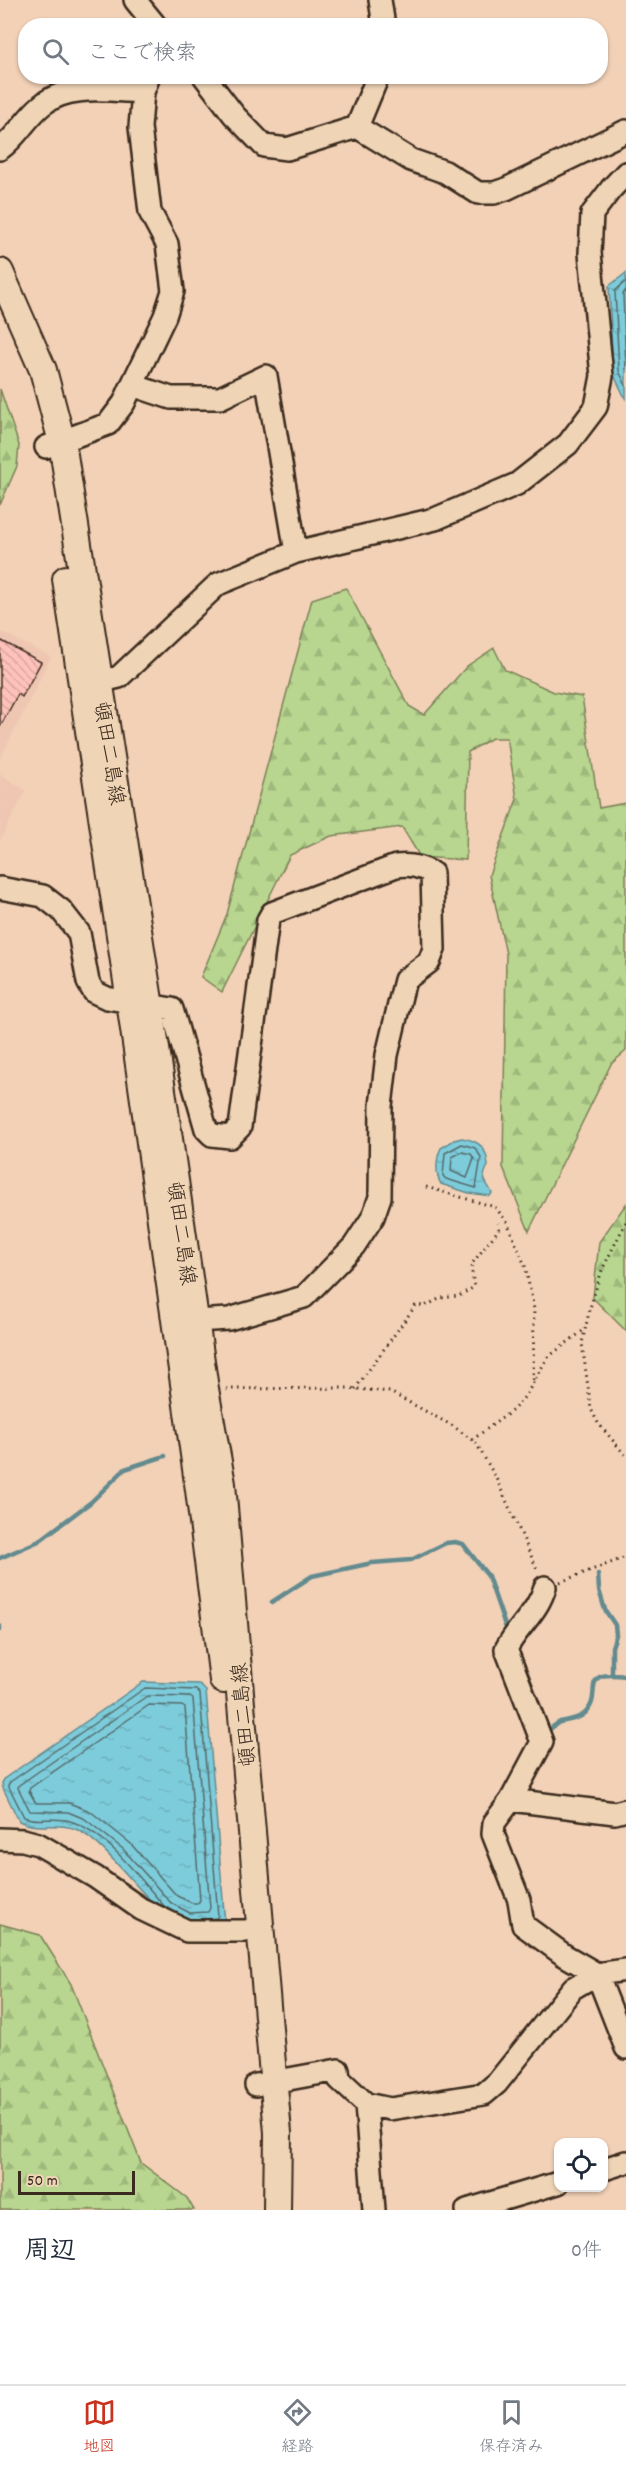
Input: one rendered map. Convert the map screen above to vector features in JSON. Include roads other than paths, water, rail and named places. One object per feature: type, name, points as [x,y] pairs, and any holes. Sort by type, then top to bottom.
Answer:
[{"type":"main road","name":"頓田二島線","points":[[0,272],[43,370],[140,1004],[222,1484],[265,2084],[261,2135],[260,2210]]},
{"type":"main road","name":"頓田二島線","points":[[0,312],[54,444]]},
{"type":"main road","name":"頓田二島線","points":[[140,1004],[253,1930]]},
{"type":"main road","name":"頓田二島線","points":[[265,2084],[278,2133],[277,2210]]},
{"type":"street","points":[[135,0],[150,18]]},
{"type":"street","points":[[381,0],[383,18]]},
{"type":"street","points":[[0,149],[11,142],[43,104],[64,94],[146,84],[140,127],[150,212],[167,243],[173,291],[165,316],[124,403],[108,424],[54,444]]},
{"type":"street","points":[[210,84],[234,115],[264,146],[287,149],[357,127],[411,160],[445,172],[478,193],[495,193],[506,189],[626,131]]},
{"type":"street","points":[[357,127],[375,84]]},
{"type":"street","points":[[91,684],[119,677],[218,584],[296,552],[435,519],[518,484],[568,444],[596,407],[602,376],[590,253],[592,214],[626,173]]},
{"type":"street","points":[[132,385],[171,398],[220,398],[266,376],[296,552]]},
{"type":"street","points":[[0,888],[43,896],[61,910],[79,933],[88,982],[94,992],[107,998],[172,1009],[206,1129],[212,1136],[230,1137],[240,1127],[268,920],[272,913],[396,866],[423,867],[432,873],[434,949],[429,962],[405,980],[387,1055],[381,1106],[380,1197],[373,1217],[354,1246],[304,1297],[229,1319],[195,1321]]},
{"type":"street","points":[[545,1587],[541,1602],[514,1635],[506,1649],[542,1742],[511,1800],[494,1823],[493,1834],[519,1900],[523,1925],[564,1955],[597,1974],[626,2048]]},
{"type":"street","points":[[511,1800],[615,1813],[626,1810]]},
{"type":"street","points":[[0,1839],[23,1840],[38,1844],[141,1909],[187,1931],[253,1930]]},
{"type":"street","points":[[265,2084],[338,2070],[339,2079],[366,2104],[390,2109],[484,2094],[497,2083],[573,1989],[597,1974],[626,1970]]},
{"type":"street","points":[[366,2104],[374,2210]]},
{"type":"street","points":[[608,2167],[626,2162]]},
{"type":"street","points":[[467,2210],[554,2184]]},
{"type":"water","points":[[626,273],[626,400],[613,373],[609,286]]},
{"type":"water","points":[[462,1138],[478,1143],[486,1154],[488,1166],[484,1178],[492,1193],[490,1196],[469,1193],[441,1184],[437,1166],[441,1148]]},
{"type":"water","points":[[143,1682],[199,1684],[206,1691],[225,1924],[192,1927],[175,1921],[148,1898],[106,1852],[78,1830],[63,1826],[26,1824],[19,1821],[3,1788],[2,1783],[5,1778]]},
{"type":"waterway","points":[[0,1558],[39,1541],[91,1502],[125,1469],[165,1456]]},
{"type":"waterway","points":[[272,1602],[312,1576],[372,1563],[411,1560],[446,1543],[455,1542],[463,1544],[488,1576],[508,1634]]},
{"type":"waterway","points":[[598,1574],[599,1590],[605,1610],[615,1625],[612,1673]]},
{"type":"waterway","points":[[545,1733],[560,1722],[583,1715],[590,1708],[596,1680],[601,1676],[626,1676]]}]
